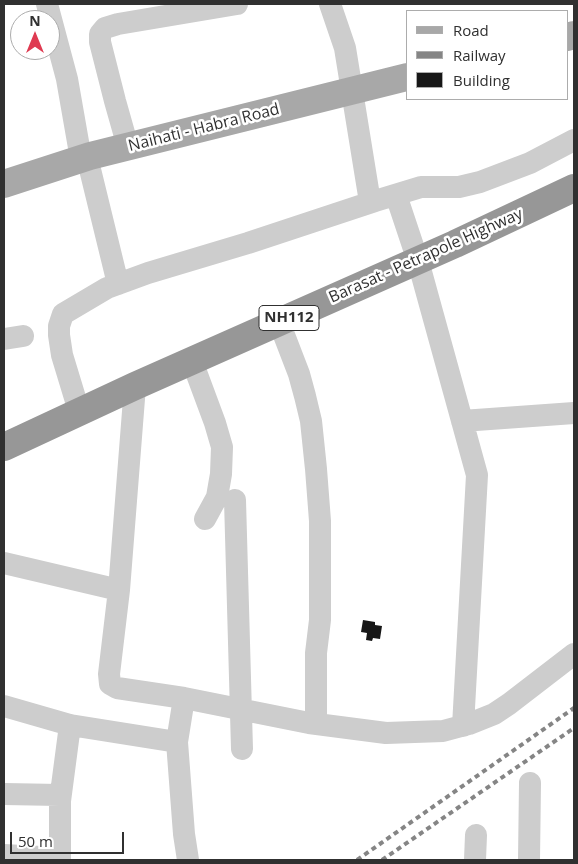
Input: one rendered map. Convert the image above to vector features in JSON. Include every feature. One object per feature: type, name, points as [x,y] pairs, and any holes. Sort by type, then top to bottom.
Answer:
[{"type":"highway","name":"Barasat - Petrapole Highway","points":[[4,447],[79,411],[418,261],[574,188]]},
{"type":"main road","name":"Naihati - Habra Road","points":[[4,184],[84,158],[406,77]]},
{"type":"street","points":[[47,4],[67,79],[84,158],[118,284]]},
{"type":"street","points":[[128,147],[100,42],[100,34],[105,28],[118,24],[237,4]]},
{"type":"street","points":[[330,4],[345,48],[370,202]]},
{"type":"street","points":[[79,411],[62,355],[59,335],[60,320],[63,314],[72,308],[108,288],[148,273],[421,187],[459,187],[480,182],[530,163],[574,140]]},
{"type":"street","points":[[396,195],[418,261],[477,475],[462,726]]},
{"type":"street","points":[[279,322],[299,374],[305,396],[311,421],[316,469],[320,521],[320,620],[316,653],[316,724]]},
{"type":"street","points":[[192,361],[222,447],[222,474],[217,497],[205,519]]},
{"type":"street","points":[[135,386],[119,590],[109,674],[110,684],[117,688],[184,698],[316,724],[386,733],[443,731],[494,714],[574,654]]},
{"type":"street","points":[[462,421],[574,413]]},
{"type":"street","points":[[236,500],[242,749]]},
{"type":"street","points":[[4,564],[119,590]]},
{"type":"street","points":[[184,698],[176,742],[188,860]]},
{"type":"street","points":[[4,706],[70,725],[176,742]]},
{"type":"street","points":[[4,855],[60,859],[60,795],[70,725]]},
{"type":"street","points":[[529,860],[530,783]]},
{"type":"street","points":[[4,794],[60,795]]},
{"type":"street","points":[[475,860],[476,835]]},
{"type":"building","points":[[363,620],[375,622],[375,625],[382,626],[380,639],[366,640],[367,633],[361,632]]},
{"type":"railway","points":[[357,860],[574,708]]},
{"type":"railway","points":[[382,860],[574,728]]}]
